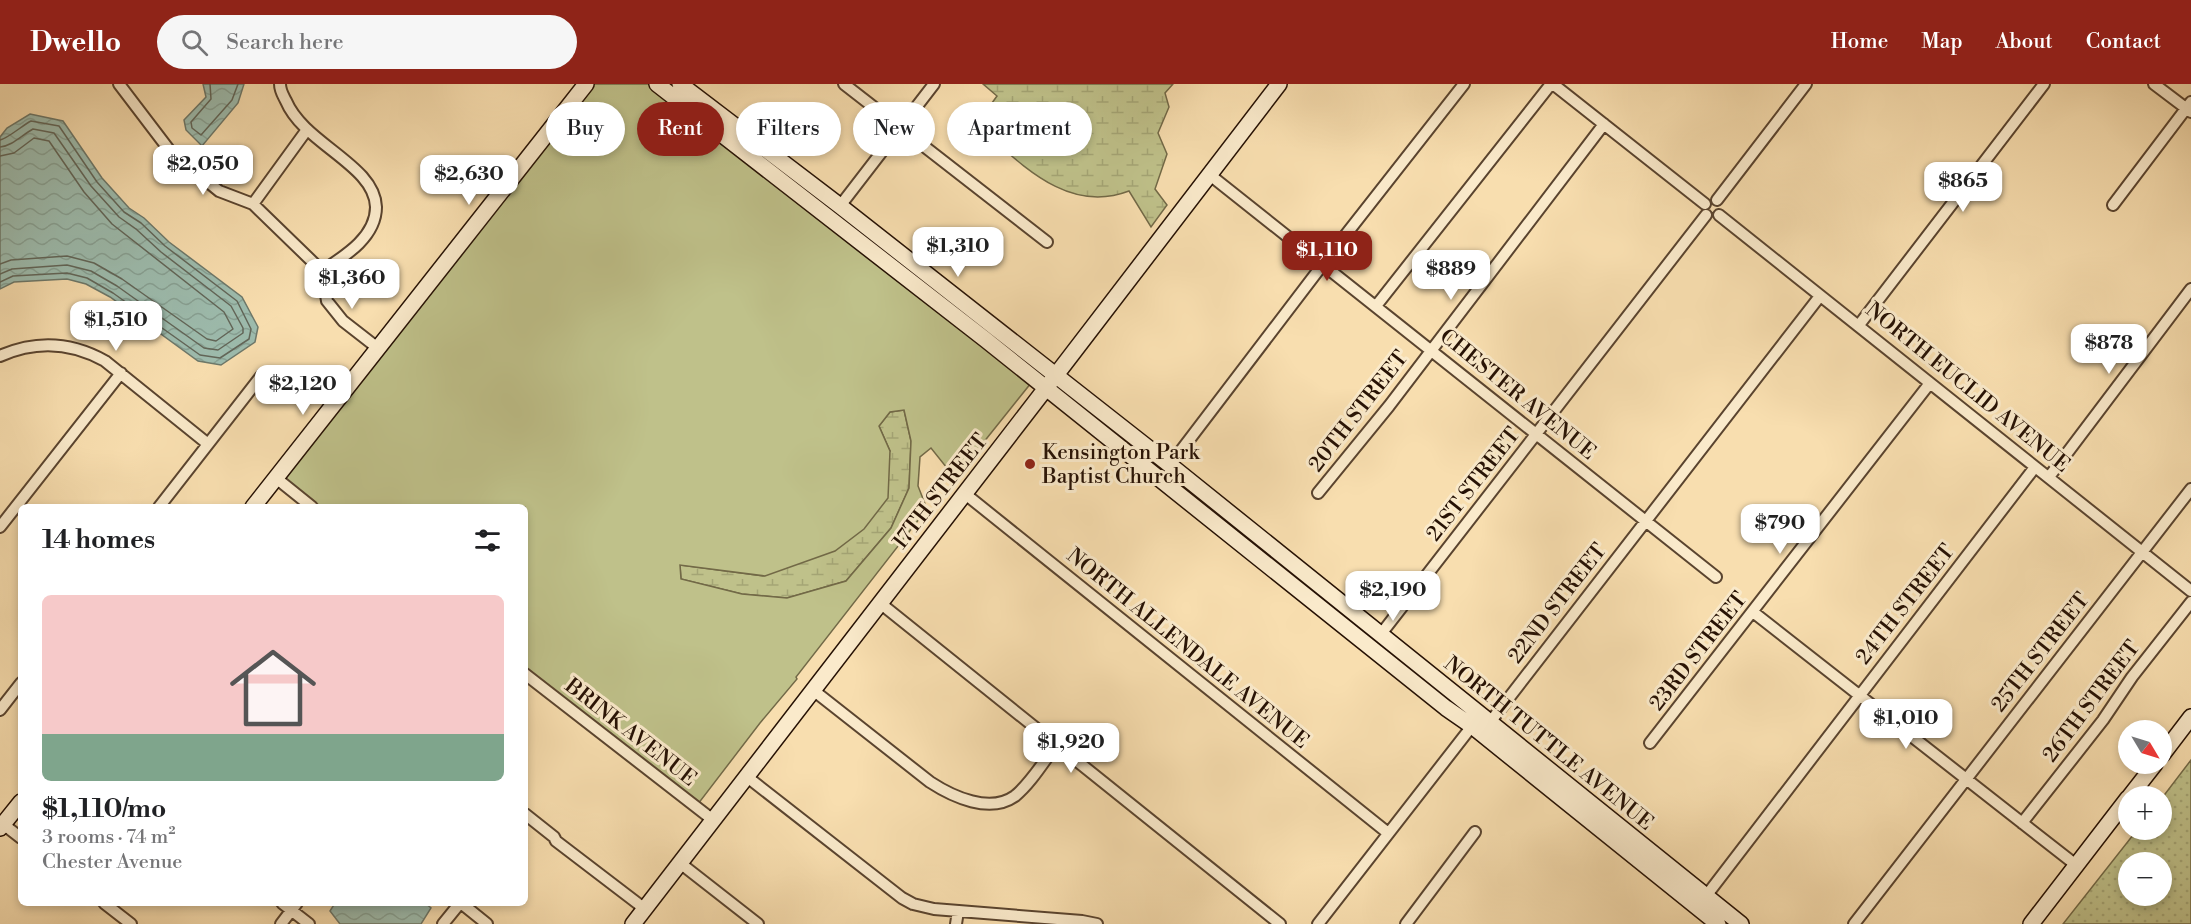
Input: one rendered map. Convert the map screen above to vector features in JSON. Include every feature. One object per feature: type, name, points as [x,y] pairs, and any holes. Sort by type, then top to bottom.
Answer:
[{"type":"main road","points":[[255,504],[586,84]]},
{"type":"main road","name":"NORTH TUTTLE AVENUE","points":[[657,84],[1047,389],[1446,708],[1472,726],[1565,803],[1702,901],[1741,924]]},
{"type":"main road","name":"NORTH TUTTLE AVENUE","points":[[680,84],[1057,376],[1491,721],[1702,901],[1718,924]]},
{"type":"main road","name":"17TH STREET","points":[[633,924],[964,493],[1057,376],[1279,84]]},
{"type":"main road","points":[[2172,742],[2191,717]]},
{"type":"main road","points":[[2138,786],[2147,774]]},
{"type":"main road","points":[[2,826],[18,806]]},
{"type":"main road","points":[[2031,924],[2118,811]]},
{"type":"street","points":[[119,84],[170,151],[219,191],[253,204],[322,271],[327,301],[343,321],[379,349]]},
{"type":"street","points":[[280,84],[291,113],[306,131],[361,174],[375,193],[376,216],[365,237],[322,271]]},
{"type":"street","points":[[844,84],[867,102]]},
{"type":"street","points":[[920,102],[934,84]]},
{"type":"street","points":[[1170,465],[1464,84]]},
{"type":"street","points":[[1376,306],[1552,84],[1604,124],[1705,209],[1719,215],[1718,200]]},
{"type":"street","points":[[1705,209],[1718,200],[1806,84]]},
{"type":"street","points":[[1859,325],[2044,84]]},
{"type":"street","points":[[2113,205],[2189,108],[2154,84]]},
{"type":"street","name":"20TH STREET","points":[[1318,493],[1389,406],[1604,124]]},
{"type":"street","points":[[253,204],[306,131]]},
{"type":"street","points":[[935,154],[1047,242]]},
{"type":"street","points":[[840,206],[878,156]]},
{"type":"street","name":"CHESTER AVENUE","points":[[1210,175],[1716,577]]},
{"type":"street","name":"21ST STREET","points":[[1381,634],[1536,434],[1705,209]]},
{"type":"street","name":"NORTH EUCLID AVENUE","points":[[1719,215],[2191,591]]},
{"type":"street","points":[[2049,477],[2191,289]]},
{"type":"street","name":"22ND STREET","points":[[1491,721],[1821,296]]},
{"type":"street","points":[[0,356],[32,345],[60,345],[92,354],[121,374],[208,444]]},
{"type":"street","points":[[18,504],[121,374]]},
{"type":"street","points":[[161,504],[262,375]]},
{"type":"street","name":"23RD STREET","points":[[1650,743],[1930,383]]},
{"type":"street","name":"24TH STREET","points":[[1702,901],[2035,467]]},
{"type":"street","points":[[276,478],[308,504]]},
{"type":"street","name":"25TH STREET","points":[[1854,924],[2191,489]]},
{"type":"street","name":"NORTH ALLENDALE AVENUE","points":[[964,493],[1388,833]]},
{"type":"street","points":[[0,527],[18,504]]},
{"type":"street","name":"26TH STREET","points":[[2022,822],[2103,720],[2132,677],[2191,602]]},
{"type":"street","points":[[880,603],[1280,924]]},
{"type":"street","points":[[1753,612],[2076,865]]},
{"type":"street","name":"BRINK AVENUE","points":[[528,676],[712,820]]},
{"type":"street","points":[[0,710],[18,687]]},
{"type":"street","points":[[813,690],[930,782],[948,793],[968,800],[994,803],[1012,798],[1057,744]]},
{"type":"street","points":[[1318,924],[1472,726],[1491,721]]},
{"type":"street","points":[[746,776],[902,898],[924,908],[1097,924]]},
{"type":"street","points":[[528,816],[556,841],[645,909]]},
{"type":"street","points":[[2,826],[18,836]]},
{"type":"street","points":[[1406,924],[1475,832]]},
{"type":"street","points":[[680,863],[758,924]]},
{"type":"street","points":[[108,906],[131,924]]},
{"type":"street","points":[[443,924],[458,906]]},
{"type":"street","points":[[464,906],[487,924]]},
{"type":"street","points":[[281,924],[294,907],[309,924]]},
{"type":"street","points":[[956,924],[958,911]]},
{"type":"green space","points":[[592,84],[649,84],[672,102],[637,102],[637,156],[724,156],[724,143],[736,152],[736,156],[741,156],[1031,383],[955,478],[931,448],[920,457],[918,486],[927,509],[698,804],[528,670],[528,504],[316,504],[283,477],[546,143],[546,156],[625,156],[625,102],[578,102]],"holes":[[[904,410],[911,441],[909,488],[891,528],[846,581],[787,598],[742,594],[681,579],[680,565],[765,576],[835,551],[864,529],[888,498],[890,451],[879,426],[890,412]]]},
{"type":"green space","points":[[983,84],[1173,84],[1165,93],[1169,107],[1158,133],[1167,154],[1155,189],[1167,205],[1151,227],[1129,191],[1106,197],[1085,196],[1065,190],[1045,181],[1012,156],[1092,156],[1092,102],[993,102],[997,96]]},
{"type":"green space","points":[[904,410],[911,441],[909,488],[891,528],[846,581],[787,598],[742,594],[681,579],[680,565],[764,576],[890,451],[879,426],[890,412]]},
{"type":"green space","points":[[2191,760],[2191,924],[2063,924],[2118,854],[2118,906],[2172,906],[2172,852],[2120,852],[2129,840],[2172,840],[2171,786]]},
{"type":"water","points":[[203,84],[244,84],[238,103],[202,146],[186,130],[184,120],[206,97]]},
{"type":"water","points":[[30,114],[63,121],[102,178],[129,208],[144,218],[169,242],[242,297],[258,327],[255,342],[221,365],[198,361],[110,297],[86,284],[67,279],[14,282],[0,289],[0,137],[7,128]]},
{"type":"water","points":[[333,906],[429,906],[431,908],[421,924],[340,924],[330,911]]},
{"type":"place","name":"Kensington Park Baptist Church","points":[[1030,464]]}]
